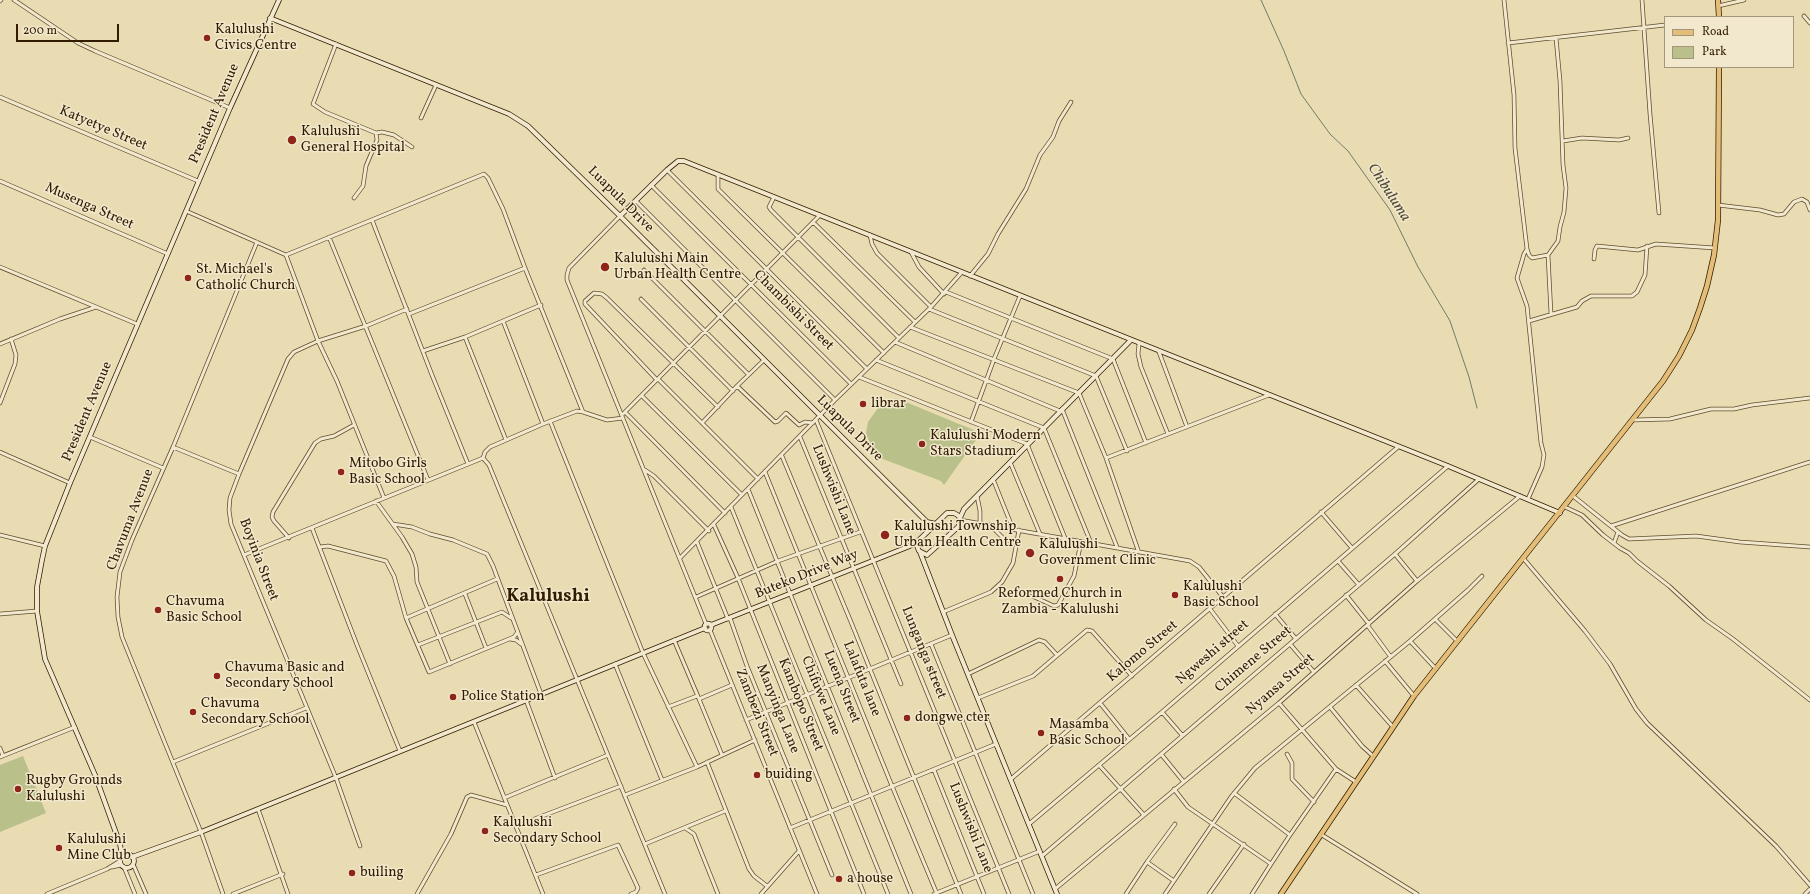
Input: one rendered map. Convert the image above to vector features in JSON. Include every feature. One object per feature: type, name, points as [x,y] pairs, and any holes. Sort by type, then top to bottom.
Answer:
[{"type":"main road","points":[[1718,0],[1719,16]]},
{"type":"main road","points":[[1281,894],[1414,696],[1565,507],[1663,381],[1692,330],[1707,286],[1715,248],[1718,205],[1719,68]]},
{"type":"street","points":[[14,0],[78,43],[230,108]]},
{"type":"street","name":"President Avenue","points":[[122,856],[120,844],[75,727],[45,659],[37,611],[38,587],[45,546],[70,483],[198,181],[278,0]]},
{"type":"street","points":[[1504,0],[1514,95],[1515,148],[1527,249],[1532,258],[1548,255]]},
{"type":"street","points":[[1642,0],[1659,213]]},
{"type":"street","points":[[1718,6],[1744,0]]},
{"type":"street","points":[[1804,16],[1810,23]]},
{"type":"street","name":"Luapula Drive","points":[[270,18],[517,118],[538,134],[927,522]]},
{"type":"street","points":[[1508,43],[1664,25]]},
{"type":"street","points":[[1551,314],[1548,255],[1557,243],[1564,212],[1566,188],[1563,165],[1563,141],[1556,38]]},
{"type":"street","points":[[336,44],[313,104],[325,112],[376,133],[382,132],[394,135],[412,147]]},
{"type":"street","points":[[422,118],[436,86]]},
{"type":"street","name":"Katyetye Street","points":[[0,97],[198,181]]},
{"type":"street","points":[[970,276],[988,254],[998,234],[1026,189],[1040,154],[1053,137],[1059,121],[1071,102]]},
{"type":"street","points":[[354,198],[363,186],[366,166],[377,140],[376,133]]},
{"type":"street","points":[[1563,141],[1582,138],[1619,140],[1628,138]]},
{"type":"street","points":[[620,216],[636,202],[666,170],[678,161],[684,161],[1159,352],[1448,466],[1560,513]]},
{"type":"street","points":[[666,170],[867,368]]},
{"type":"street","points":[[286,255],[484,174],[488,178],[506,214],[525,268],[583,412]]},
{"type":"street","points":[[718,175],[718,189],[884,353]]},
{"type":"street","name":"Musenga Street","points":[[0,181],[168,254]]},
{"type":"street","name":"Chambishi Street","points":[[651,185],[851,384]]},
{"type":"street","points":[[774,197],[769,208],[899,338]]},
{"type":"street","points":[[1718,205],[1760,210],[1778,216],[1784,214],[1794,202],[1802,199],[1807,202],[1810,210]]},
{"type":"street","points":[[636,202],[834,400]]},
{"type":"street","points":[[186,212],[286,255],[318,341],[384,498]]},
{"type":"street","points":[[244,555],[483,458],[488,449],[506,440],[577,411],[607,420],[622,416],[688,347],[736,301],[820,215]]},
{"type":"street","name":"Zambezi Street","points":[[620,216],[568,271],[568,280],[817,894]]},
{"type":"street","points":[[372,220],[468,464]]},
{"type":"street","points":[[813,222],[915,322]]},
{"type":"street","points":[[870,235],[872,244],[877,253],[930,308],[1096,376],[1127,451]]},
{"type":"street","points":[[329,238],[428,480]]},
{"type":"street","name":"Chavuma Avenue","points":[[223,894],[201,832],[122,637],[118,616],[117,597],[120,572],[257,242]]},
{"type":"street","points":[[1594,259],[1595,248],[1597,246],[1638,250],[1656,244],[1715,248]]},
{"type":"street","points":[[1529,321],[1577,307],[1586,298],[1591,296],[1632,296],[1637,292],[1645,274],[1647,246]]},
{"type":"street","points":[[1527,249],[1524,254],[1517,278],[1521,285],[1529,321],[1541,443],[1544,459],[1528,499]]},
{"type":"street","points":[[910,251],[919,267],[945,293],[1112,359],[1146,443]]},
{"type":"street","points":[[0,267],[138,324]]},
{"type":"street","points":[[0,267],[138,324]]},
{"type":"street","points":[[409,314],[525,268]]},
{"type":"street","points":[[644,270],[748,374]]},
{"type":"street","points":[[680,558],[709,531],[834,400],[945,293],[962,272]]},
{"type":"street","points":[[584,303],[594,293],[605,296],[718,407]]},
{"type":"street","points":[[971,422],[986,379],[1020,296]]},
{"type":"street","points":[[641,299],[733,391]]},
{"type":"street","points":[[576,302],[582,301],[657,380],[758,479]]},
{"type":"street","points":[[423,351],[466,337],[540,305]]},
{"type":"street","points":[[0,344],[96,307]]},
{"type":"street","name":"Boyinia Street","points":[[360,846],[336,778],[231,524],[229,510],[230,498],[288,360],[294,352],[318,341],[366,326],[407,309]]},
{"type":"street","points":[[502,321],[543,424]]},
{"type":"street","points":[[910,327],[1079,393],[1106,458],[1138,550]]},
{"type":"street","points":[[466,337],[506,440]]},
{"type":"street","points":[[0,403],[15,364],[16,355],[11,339]]},
{"type":"street","points":[[924,565],[927,555],[958,527],[964,508],[1131,340]]},
{"type":"street","points":[[895,342],[1061,410],[1117,547]]},
{"type":"street","points":[[1139,344],[1138,354],[1141,367],[1168,434]]},
{"type":"street","points":[[1159,352],[1187,427]]},
{"type":"street","points":[[702,423],[748,374],[764,360]]},
{"type":"street","points":[[876,360],[1044,428],[1091,543]]},
{"type":"street","points":[[859,377],[1027,444],[1065,539]]},
{"type":"street","points":[[737,386],[775,422],[786,413],[799,425],[805,422],[814,422]]},
{"type":"street","points":[[1106,458],[1269,395]]},
{"type":"street","points":[[642,396],[742,495]]},
{"type":"street","points":[[1633,420],[1670,419],[1711,409],[1734,409],[1769,402],[1810,398]]},
{"type":"street","points":[[625,412],[725,513]]},
{"type":"street","points":[[550,421],[643,653],[697,767]]},
{"type":"street","name":"Lunganga street","points":[[814,422],[860,532],[874,561],[1009,894]]},
{"type":"street","points":[[289,538],[274,521],[272,517],[273,512],[315,443],[321,439],[331,438],[354,425]]},
{"type":"street","points":[[90,437],[163,468]]},
{"type":"street","name":"Lushwishi Lane","points":[[800,437],[890,662],[901,684]]},
{"type":"street","points":[[173,447],[239,474]]},
{"type":"street","name":"Kalomo Street","points":[[1011,779],[1398,447]]},
{"type":"street","points":[[0,452],[70,483]]},
{"type":"street","points":[[782,456],[961,894]]},
{"type":"street","points":[[483,458],[489,465],[665,894]]},
{"type":"street","points":[[1010,462],[1040,534]]},
{"type":"street","points":[[1612,526],[1810,462]]},
{"type":"street","name":"Ngweshi street","points":[[1029,824],[1162,712],[1448,466]]},
{"type":"street","points":[[644,470],[654,476],[709,531]]},
{"type":"street","name":"Lalafuta lane","points":[[766,472],[936,894]]},
{"type":"street","points":[[993,479],[1013,529]]},
{"type":"street","name":"Chimene Street","points":[[1042,856],[1395,554],[1479,479]]},
{"type":"street","name":"Luena Street","points":[[748,489],[911,894]]},
{"type":"street","points":[[977,496],[980,511],[980,524]]},
{"type":"street","name":"Nyansa Street","points":[[1056,892],[1183,781],[1279,702],[1417,581],[1520,496]]},
{"type":"street","points":[[1573,496],[1629,539],[1696,536],[1740,542],[1810,547]]},
{"type":"street","points":[[376,501],[408,546],[414,560],[417,572],[417,582],[450,664]]},
{"type":"street","name":"Chifuwe Lane","points":[[731,507],[758,570],[888,894]]},
{"type":"street","points":[[1565,507],[1582,515],[1620,548],[1629,553],[1669,586],[1706,620],[1733,639],[1810,700]]},
{"type":"street","name":"Buteko Drive Way","points":[[132,859],[336,778],[832,576],[910,546],[918,541],[947,513],[964,508]]},
{"type":"street","points":[[953,512],[958,515],[960,519],[980,524],[1081,542],[1138,550],[1190,561],[1199,567],[1223,597]]},
{"type":"street","points":[[1321,512],[1352,548]]},
{"type":"street","points":[[927,532],[927,522],[936,524]]},
{"type":"street","points":[[393,524],[412,527],[430,534],[453,540],[487,554],[493,566],[541,694]]},
{"type":"street","name":"Kambopo Street","points":[[714,525],[738,578],[864,894]]},
{"type":"street","points":[[990,525],[1006,541],[1017,540]]},
{"type":"street","points":[[312,528],[400,751]]},
{"type":"street","points":[[943,612],[996,589],[1008,573],[1013,563],[1019,530]]},
{"type":"street","points":[[696,597],[778,561],[841,537],[860,532]]},
{"type":"street","points":[[1614,543],[1618,532]]},
{"type":"street","points":[[0,535],[45,546]]},
{"type":"street","points":[[918,541],[918,550],[1056,892]]},
{"type":"street","name":"Manyinga Lane","points":[[697,542],[832,875]]},
{"type":"street","points":[[1032,596],[1054,606],[1058,604],[1074,576],[1081,542]]},
{"type":"street","points":[[320,547],[328,546],[386,561],[394,576],[406,618],[429,672],[510,639],[517,633]]},
{"type":"street","points":[[910,546],[927,555]]},
{"type":"street","points":[[1395,554],[1417,581]]},
{"type":"street","points":[[1523,558],[1585,631],[1610,664],[1636,709],[1647,723],[1776,846],[1810,885]]},
{"type":"street","points":[[1338,560],[1359,585]]},
{"type":"street","points":[[1165,894],[1234,793],[1255,768],[1410,641],[1482,576]]},
{"type":"street","points":[[406,618],[497,579]]},
{"type":"street","points":[[465,594],[486,648]]},
{"type":"street","points":[[1346,595],[1390,656]]},
{"type":"street","points":[[1210,609],[1238,646]]},
{"type":"street","points":[[0,614],[37,611]]},
{"type":"street","points":[[418,645],[503,612],[512,620]]},
{"type":"street","points":[[1275,614],[1296,639]]},
{"type":"street","points":[[1435,619],[1457,641]]},
{"type":"street","points":[[978,698],[1033,676],[1087,630],[1090,630],[1132,676]]},
{"type":"street","points":[[746,720],[807,694],[890,662],[952,635]]},
{"type":"street","points":[[510,639],[516,640],[523,646]]},
{"type":"street","points":[[674,640],[722,755]]},
{"type":"street","points":[[968,674],[1039,640],[1045,642],[1057,655]]},
{"type":"street","points":[[1410,641],[1436,669]]},
{"type":"street","points":[[931,644],[1033,894]]},
{"type":"street","points":[[1290,644],[1313,671]]},
{"type":"street","points":[[1385,661],[1414,696]]},
{"type":"street","points":[[615,664],[662,780]]},
{"type":"street","points":[[668,707],[732,685]]},
{"type":"street","points":[[1356,685],[1393,727]]},
{"type":"street","points":[[526,700],[555,778]]},
{"type":"street","points":[[1279,702],[1336,769],[1356,782]]},
{"type":"street","points":[[1100,703],[1129,739]]},
{"type":"street","points":[[1330,707],[1362,746],[1373,756]]},
{"type":"street","points":[[173,762],[306,708]]},
{"type":"street","points":[[1162,712],[1182,735]]},
{"type":"street","points":[[474,722],[543,894]]},
{"type":"street","points":[[0,748],[2,757],[75,727]]},
{"type":"street","points":[[625,795],[697,767],[755,740]]},
{"type":"street","points":[[790,828],[996,744]]},
{"type":"street","points":[[1161,754],[1183,781]]},
{"type":"street","points":[[1287,754],[1292,763],[1292,779],[1314,802]]},
{"type":"street","points":[[504,798],[608,756]]},
{"type":"street","points":[[707,762],[749,869],[754,876],[767,886]]},
{"type":"street","points":[[1099,765],[1144,815]]},
{"type":"street","points":[[1252,894],[1290,835],[1336,769]]},
{"type":"street","name":"Lushwishi Lane","points":[[934,770],[984,894]]},
{"type":"street","points":[[516,826],[621,786]]},
{"type":"street","points":[[1174,789],[1188,807],[1272,864]]},
{"type":"street","points":[[1234,793],[1290,835]]},
{"type":"street","points":[[417,894],[451,834],[467,797],[471,795],[507,805]]},
{"type":"street","points":[[258,809],[288,894]]},
{"type":"street","points":[[645,844],[725,811]]},
{"type":"street","points":[[1126,894],[1175,824]]},
{"type":"street","points":[[684,828],[694,834],[718,894]]},
{"type":"street","points":[[1322,835],[1417,894]]},
{"type":"street","name":"President Avenue","points":[[120,844],[132,859]]},
{"type":"street","points":[[1209,894],[1244,844]]},
{"type":"street","points":[[536,875],[618,846],[638,888],[636,892],[631,894]]},
{"type":"street","points":[[761,894],[799,851]]},
{"type":"street","points":[[936,894],[957,884],[1040,851]]},
{"type":"street","points":[[132,859],[122,856],[122,864],[135,894]]},
{"type":"street","points":[[47,894],[122,864],[129,867],[132,859]]},
{"type":"street","points":[[132,859],[146,894]]},
{"type":"street","points":[[1147,862],[1174,881]]},
{"type":"street","points":[[233,894],[282,874]]},
{"type":"street","points":[[1805,894],[1810,889]]},
{"type":"green space","name":"Kalulushi Modern Stars Stadium","points":[[896,398],[981,433],[944,485],[941,481],[875,456],[866,433],[868,422],[878,408]]},
{"type":"green space","name":"Rugby Grounds Kalulushi","points":[[23,756],[46,813],[0,832],[0,765]]},
{"type":"waterway","name":"Chibuluma","points":[[1261,0],[1301,94],[1330,134],[1348,151],[1390,210],[1418,267],[1450,321],[1469,377],[1477,408]]},
{"type":"place","name":"Kalulushi Civics Centre","points":[[207,38]]},
{"type":"place","name":"Kalulushi General Hospital","points":[[292,140]]},
{"type":"place","name":"Kalulushi Main Urban Health Centre","points":[[605,267]]},
{"type":"place","name":"St. Michael's Catholic Church","points":[[188,278]]},
{"type":"place","name":"librar","points":[[863,404]]},
{"type":"place","name":"Kalulushi Modern Stars Stadium","points":[[922,444]]},
{"type":"place","name":"Mitobo Girls Basic School","points":[[341,472]]},
{"type":"place","name":"Kalulushi Township Urban Health Centre","points":[[885,535]]},
{"type":"place","name":"Kalulushi Government Clinic","points":[[1030,553]]},
{"type":"place","name":"Reformed Church in Zambia - Kalulushi","points":[[1060,579]]},
{"type":"place","name":"Kalulushi Basic School","points":[[1175,595]]},
{"type":"place","name":"Chavuma Basic School","points":[[158,610]]},
{"type":"place","name":"Chavuma Basic and Secondary School","points":[[217,676]]},
{"type":"place","name":"Police Station","points":[[453,697]]},
{"type":"place","name":"Chavuma Secondary School","points":[[193,712]]},
{"type":"place","name":"dongwe cter","points":[[907,718]]},
{"type":"place","name":"Masamba Basic School","points":[[1041,733]]},
{"type":"place","name":"buiding","points":[[757,775]]},
{"type":"place","name":"Rugby Grounds Kalulushi","points":[[18,789]]},
{"type":"place","name":"Kalulushi Secondary School","points":[[485,831]]},
{"type":"place","name":"Kalulushi Mine Club","points":[[59,848]]},
{"type":"place","name":"builing","points":[[352,873]]},
{"type":"place","name":"a house","points":[[839,879]]},
{"type":"district","name":"Kalulushi","points":[[548,598]]}]
